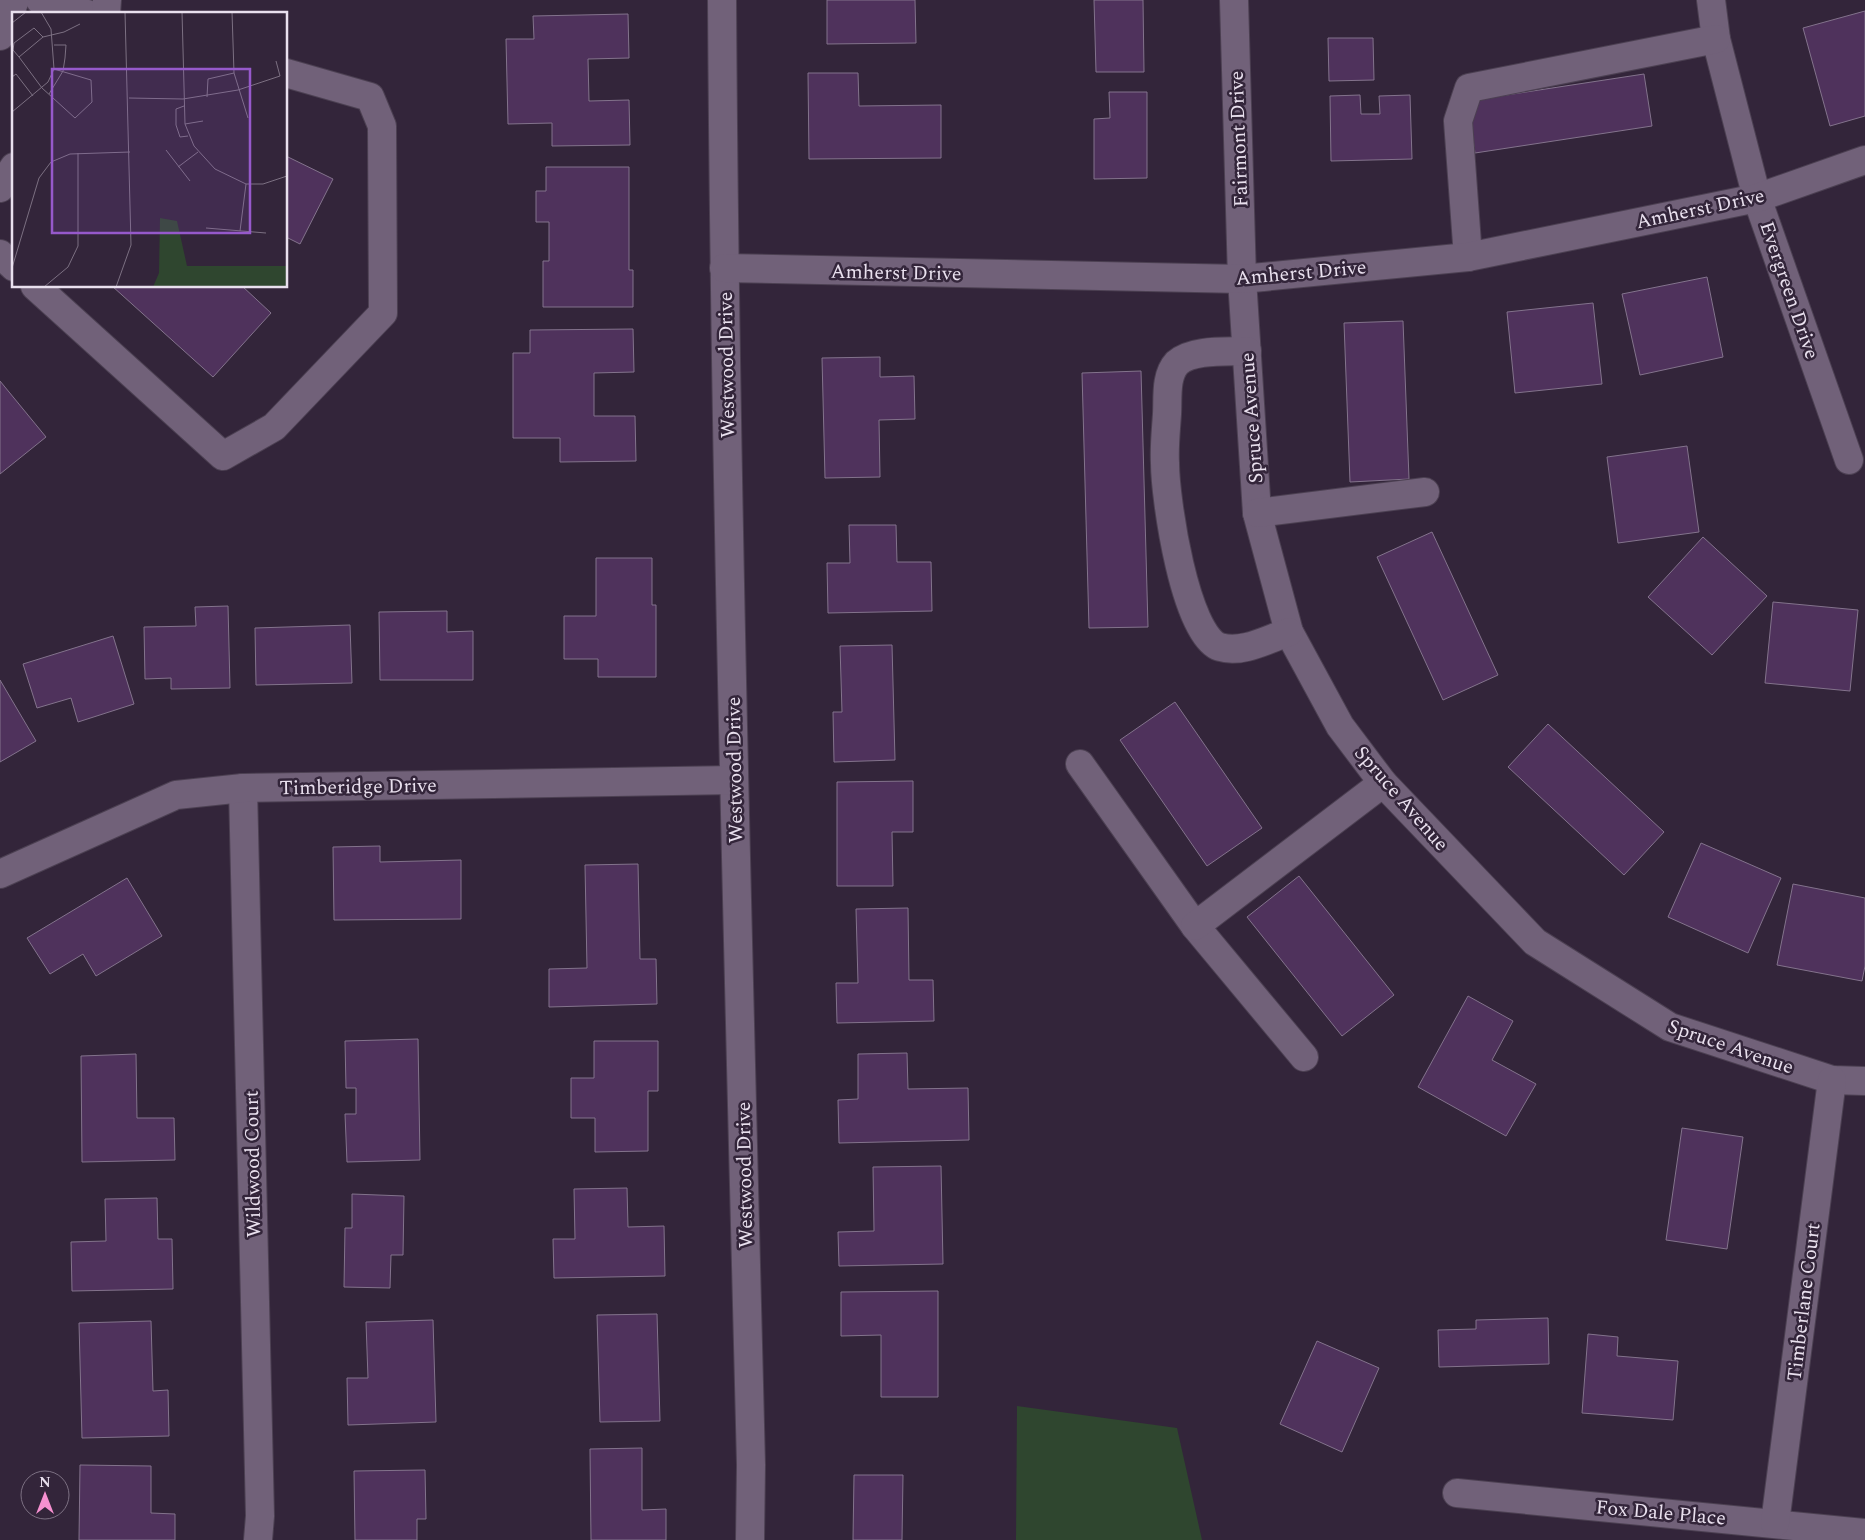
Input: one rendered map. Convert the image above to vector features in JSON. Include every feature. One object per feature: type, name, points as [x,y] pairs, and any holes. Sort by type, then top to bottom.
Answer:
[{"type":"street","points":[[0,36],[15,0]]},
{"type":"street","points":[[40,0],[80,12]]},
{"type":"street","name":"Westwood Drive","points":[[722,0],[724,268],[734,780],[751,1465],[750,1540]]},
{"type":"street","name":"Fairmont Drive","points":[[1234,0],[1242,279]]},
{"type":"street","name":"Evergreen Drive","points":[[1711,0],[1716,39],[1757,198],[1849,460]]},
{"type":"street","points":[[1468,257],[1458,121],[1469,88],[1716,39]]},
{"type":"street","points":[[37,288],[223,456],[274,427],[382,313],[382,126],[370,98],[288,74]]},
{"type":"street","name":"Amherst Drive","points":[[724,268],[1242,279],[1468,257],[1757,198],[1865,160]]},
{"type":"street","points":[[0,188],[12,169]]},
{"type":"street","points":[[0,254],[12,265]]},
{"type":"street","name":"Spruce Avenue","points":[[1242,279],[1257,513],[1289,632],[1340,726],[1383,783],[1535,942],[1670,1027],[1832,1080],[1865,1081]]},
{"type":"street","points":[[1247,351],[1188,356],[1176,364],[1169,377],[1165,464],[1172,528],[1185,590],[1206,637],[1219,647],[1239,649],[1289,632]]},
{"type":"street","points":[[1257,513],[1425,492]]},
{"type":"street","points":[[1080,764],[1195,926],[1304,1057]]},
{"type":"street","name":"Timberidge Drive","points":[[0,874],[176,795],[243,788],[734,780]]},
{"type":"street","points":[[1195,926],[1383,783]]},
{"type":"street","name":"Wildwood Court","points":[[243,788],[260,1496],[258,1540]]},
{"type":"street","name":"Timberlane Court","points":[[1775,1523],[1832,1080]]},
{"type":"street","name":"Fox Dale Place","points":[[1457,1493],[1865,1532]]},
{"type":"green space","points":[[1017,1406],[1177,1428],[1202,1540],[1016,1540]]},
{"type":"building","points":[[827,0],[915,0],[916,43],[827,44]]},
{"type":"building","points":[[1094,0],[1143,0],[1144,72],[1096,72]]},
{"type":"building","points":[[1865,11],[1865,116],[1830,126],[1803,28]]},
{"type":"building","points":[[628,14],[629,58],[588,59],[589,101],[629,100],[630,145],[552,146],[552,123],[508,124],[506,39],[534,39],[533,16]]},
{"type":"building","points":[[1328,38],[1373,38],[1374,80],[1329,81]]},
{"type":"building","points":[[808,73],[858,73],[859,106],[941,105],[941,158],[809,159]]},
{"type":"building","points":[[1644,74],[1652,126],[1475,153],[1467,101]]},
{"type":"building","points":[[1109,92],[1147,92],[1147,178],[1094,179],[1094,119],[1110,118]]},
{"type":"building","points":[[1360,95],[1361,114],[1380,114],[1379,96],[1410,95],[1412,159],[1331,161],[1330,96]]},
{"type":"building","points":[[288,157],[333,179],[300,244],[288,238]]},
{"type":"building","points":[[546,167],[629,167],[629,270],[633,270],[633,307],[543,307],[543,261],[549,261],[549,222],[536,222],[536,191],[546,191]]},
{"type":"building","points":[[1707,277],[1723,357],[1640,375],[1622,294]]},
{"type":"building","points":[[114,288],[244,288],[271,313],[213,377]]},
{"type":"building","points":[[1593,303],[1602,384],[1515,393],[1507,312]]},
{"type":"building","points":[[1403,321],[1409,479],[1350,482],[1344,323]]},
{"type":"building","points":[[633,329],[634,372],[594,373],[594,416],[635,416],[636,461],[560,462],[560,438],[513,438],[513,353],[530,353],[530,330]]},
{"type":"building","points":[[880,357],[880,377],[914,376],[915,419],[879,420],[880,477],[825,478],[822,358]]},
{"type":"building","points":[[1141,371],[1148,627],[1089,628],[1082,373]]},
{"type":"building","points":[[0,381],[46,437],[0,474]]},
{"type":"building","points":[[1687,446],[1699,532],[1618,543],[1607,457]]},
{"type":"building","points":[[849,525],[896,525],[897,562],[931,562],[932,611],[828,613],[827,563],[850,563]]},
{"type":"building","points":[[1432,532],[1498,675],[1443,700],[1377,557]]},
{"type":"building","points":[[1703,537],[1767,596],[1712,655],[1648,597]]},
{"type":"building","points":[[596,558],[652,558],[652,605],[656,605],[656,677],[598,677],[598,659],[564,659],[564,616],[596,616]]},
{"type":"building","points":[[1773,602],[1858,610],[1850,691],[1765,683]]},
{"type":"building","points":[[228,606],[230,688],[171,689],[171,678],[145,679],[144,627],[196,626],[195,607]]},
{"type":"building","points":[[447,611],[447,632],[473,631],[473,680],[380,680],[379,612]]},
{"type":"building","points":[[350,625],[352,683],[256,685],[255,628]]},
{"type":"building","points":[[113,636],[134,704],[78,722],[71,698],[37,708],[23,664]]},
{"type":"building","points":[[892,645],[895,760],[834,762],[833,712],[842,712],[840,646]]},
{"type":"building","points":[[0,680],[36,741],[0,762]]},
{"type":"building","points":[[1175,702],[1262,828],[1207,866],[1120,740]]},
{"type":"building","points":[[1548,724],[1664,832],[1624,875],[1508,767]]},
{"type":"building","points":[[913,781],[913,832],[892,832],[893,886],[837,886],[837,782]]},
{"type":"building","points":[[1701,843],[1781,878],[1748,953],[1668,917]]},
{"type":"building","points":[[380,846],[380,862],[461,860],[461,919],[334,920],[333,847]]},
{"type":"building","points":[[638,864],[640,959],[656,959],[657,1004],[549,1007],[549,969],[587,968],[585,865]]},
{"type":"building","points":[[1299,876],[1394,995],[1342,1036],[1247,917]]},
{"type":"building","points":[[127,878],[162,936],[96,976],[83,954],[50,974],[27,938]]},
{"type":"building","points":[[1793,884],[1865,898],[1865,966],[1862,981],[1777,965]]},
{"type":"building","points":[[908,908],[909,980],[933,980],[934,1021],[837,1023],[836,983],[858,983],[856,909]]},
{"type":"building","points":[[1468,996],[1513,1021],[1492,1060],[1536,1084],[1506,1136],[1418,1087]]},
{"type":"building","points":[[418,1039],[420,1160],[347,1162],[345,1114],[356,1114],[356,1088],[346,1088],[345,1041]]},
{"type":"building","points":[[594,1041],[658,1041],[658,1091],[648,1091],[648,1151],[595,1152],[595,1118],[571,1118],[571,1078],[594,1078]]},
{"type":"building","points":[[907,1053],[908,1089],[968,1088],[969,1140],[839,1143],[838,1100],[858,1099],[858,1054]]},
{"type":"building","points":[[136,1054],[137,1118],[174,1118],[175,1160],[82,1162],[81,1056]]},
{"type":"building","points":[[1682,1128],[1743,1137],[1727,1249],[1666,1240]]},
{"type":"building","points":[[941,1166],[943,1264],[839,1266],[838,1232],[874,1231],[873,1167]]},
{"type":"building","points":[[627,1188],[628,1227],[664,1226],[665,1276],[554,1278],[553,1239],[575,1239],[574,1189]]},
{"type":"building","points":[[352,1194],[404,1196],[403,1255],[391,1255],[390,1288],[344,1287],[345,1228],[352,1228]]},
{"type":"building","points":[[157,1198],[158,1239],[172,1239],[173,1289],[72,1291],[71,1242],[106,1241],[105,1199]]},
{"type":"building","points":[[938,1291],[938,1397],[881,1397],[881,1335],[841,1336],[841,1292]]},
{"type":"building","points":[[657,1314],[660,1421],[600,1422],[597,1315]]},
{"type":"building","points":[[1548,1318],[1549,1364],[1439,1367],[1438,1330],[1476,1329],[1476,1320]]},
{"type":"building","points":[[433,1320],[436,1422],[348,1425],[347,1378],[368,1378],[366,1322]]},
{"type":"building","points":[[151,1321],[153,1391],[168,1390],[169,1436],[82,1438],[79,1323]]},
{"type":"building","points":[[1588,1334],[1618,1337],[1617,1356],[1678,1361],[1673,1420],[1582,1413]]},
{"type":"building","points":[[1317,1341],[1379,1368],[1342,1452],[1280,1424]]},
{"type":"building","points":[[642,1448],[642,1510],[666,1509],[666,1540],[591,1540],[590,1449]]},
{"type":"building","points":[[80,1465],[151,1466],[151,1513],[175,1514],[175,1540],[79,1540]]},
{"type":"building","points":[[425,1470],[426,1519],[417,1519],[417,1540],[355,1540],[354,1471]]},
{"type":"building","points":[[854,1475],[903,1475],[902,1540],[853,1540]]}]
